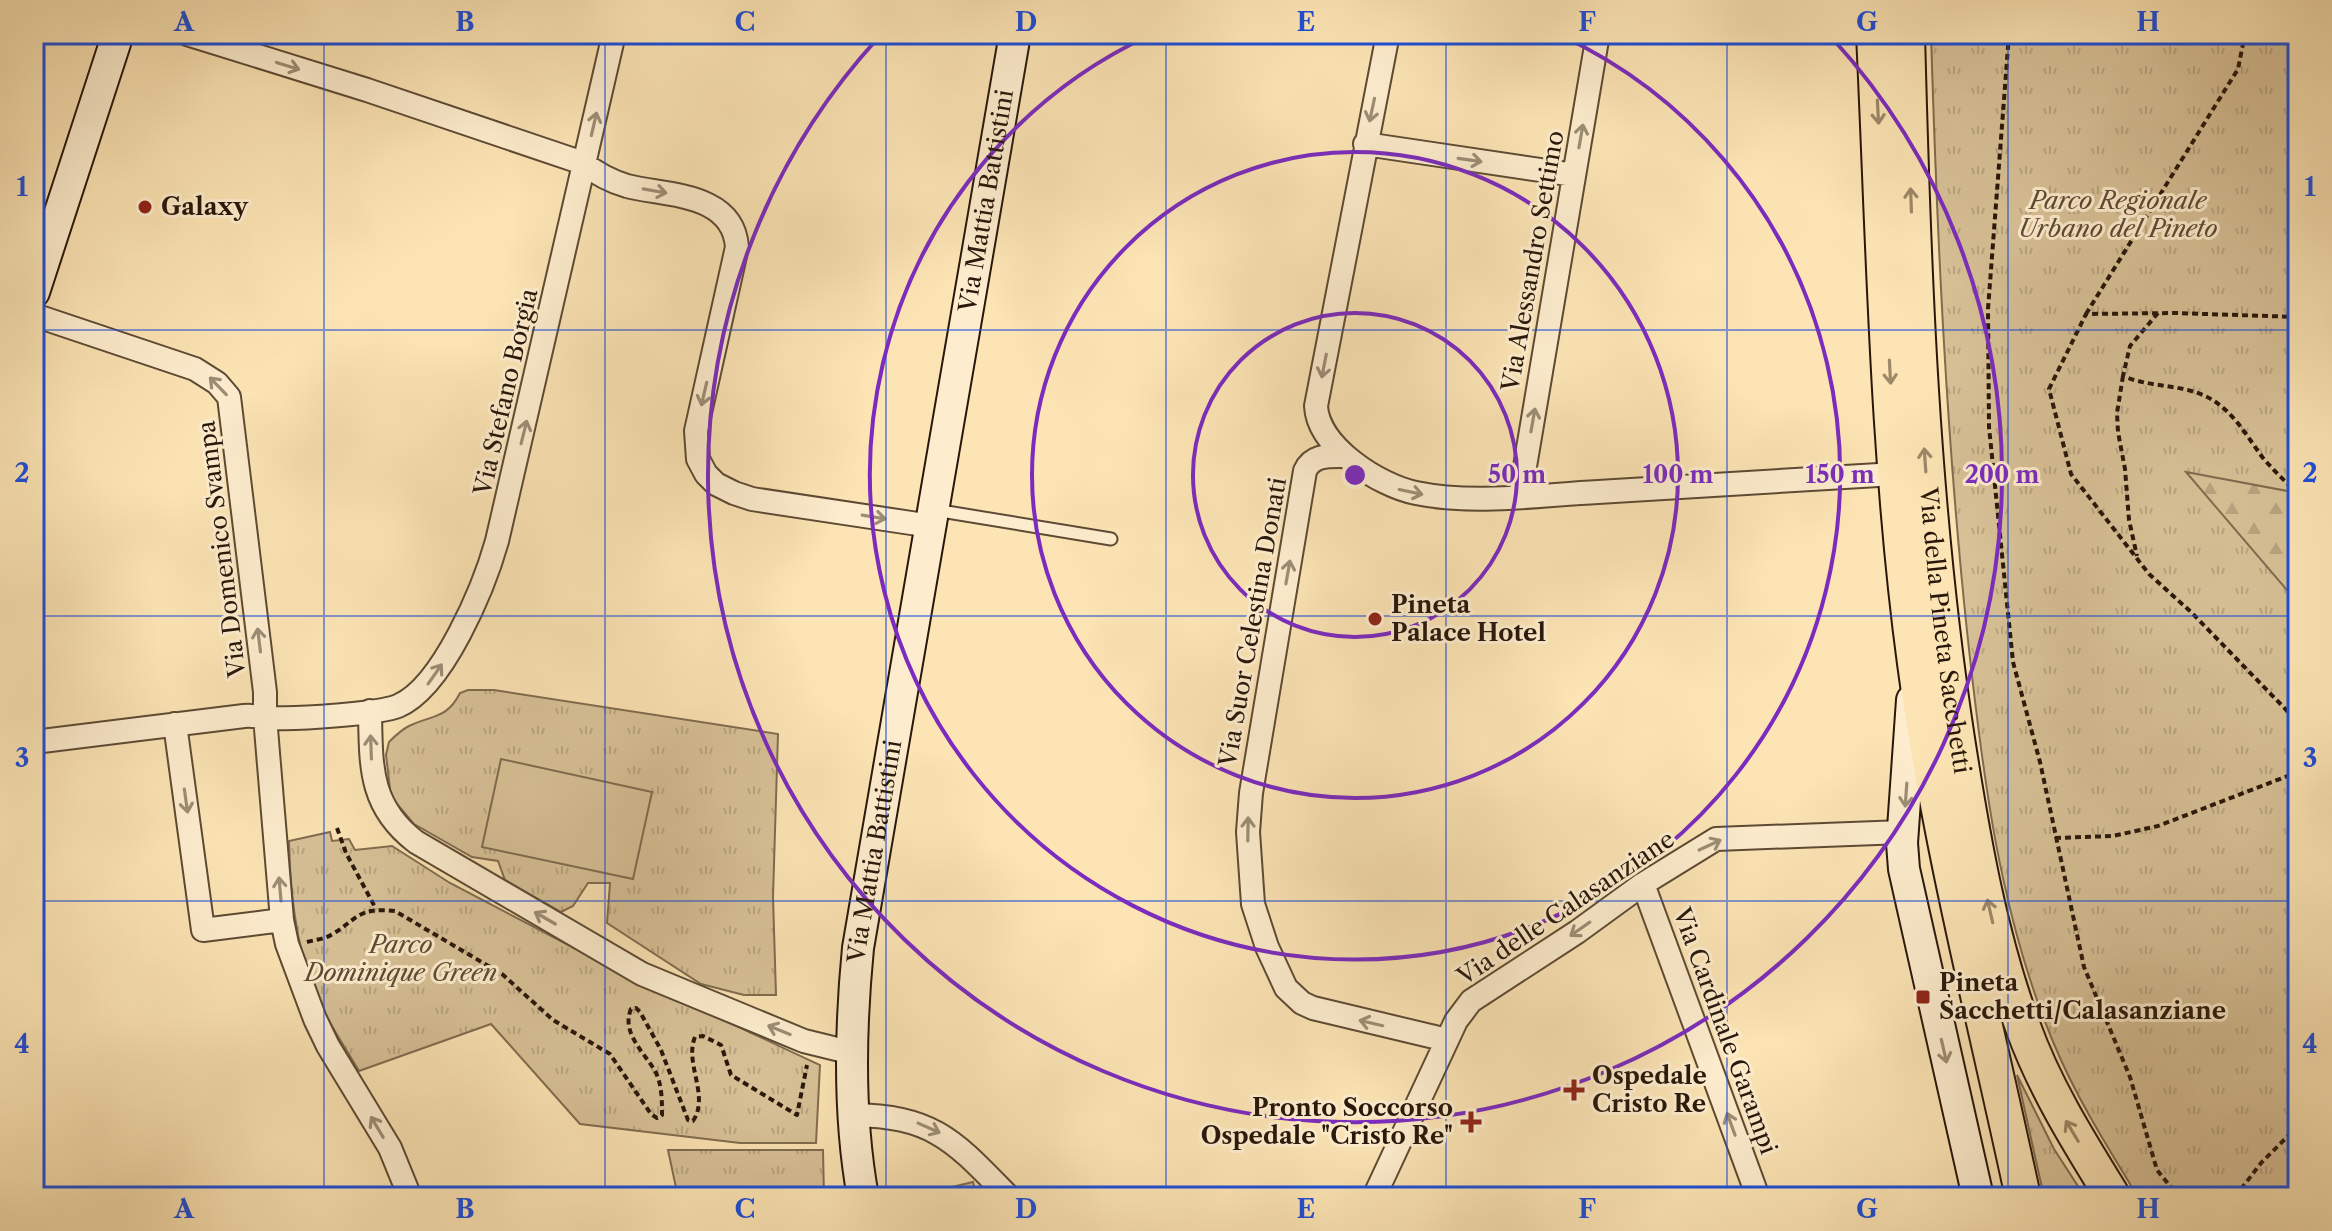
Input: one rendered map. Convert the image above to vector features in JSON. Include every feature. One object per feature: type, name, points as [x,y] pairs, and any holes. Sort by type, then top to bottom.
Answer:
[{"type":"main road","points":[[35,284],[118,34]]},
{"type":"main road","name":"Via Mattia Battistini","points":[[863,1197],[853,1115],[858,948],[1015,34]]},
{"type":"main road","name":"Via della Pineta Sacchetti","points":[[1874,34],[1895,474],[1915,662],[1944,846],[2023,1197]]},
{"type":"main road","name":"Via della Pineta Sacchetti","points":[[1907,34],[1911,201],[1926,466],[1946,667],[1968,809],[1989,909],[2023,1029],[2055,1099],[2113,1197]]},
{"type":"main road","name":"Via della Pineta Sacchetti","points":[[1915,662],[1903,832],[1907,888],[1978,1197]]},
{"type":"street","points":[[187,34],[367,90],[583,163],[602,177],[629,186],[703,202],[721,214],[735,235],[736,263],[695,438],[698,459],[711,480],[723,489],[752,499],[933,518]]},
{"type":"street","name":"Via Stefano Borgia","points":[[34,742],[249,715],[265,717],[370,711],[400,705],[427,685],[446,657],[487,575],[527,418],[614,34]]},
{"type":"street","points":[[1388,34],[1316,406],[1319,420],[1343,456],[1386,483],[1418,494],[1448,498],[1895,474]]},
{"type":"street","name":"Via Alessandro Settimo","points":[[1520,496],[1598,34]]},
{"type":"street","points":[[1365,144],[1574,175]]},
{"type":"street","name":"Via Domenico Svampa","points":[[34,315],[202,372],[227,393],[231,403],[265,692],[282,920],[287,944],[321,1033],[390,1148],[410,1197]]},
{"type":"street","name":"Via Suor Celestina Donati","points":[[1343,456],[1315,459],[1305,471],[1251,793],[1248,832],[1253,904],[1282,981],[1302,1003],[1337,1016],[1447,1040]]},
{"type":"street","points":[[370,711],[375,786],[390,818],[416,842],[642,974],[812,1043],[853,1053]]},
{"type":"street","points":[[175,724],[203,930],[282,920]]},
{"type":"street","name":"Via delle Calasanziane","points":[[1374,1197],[1447,1040],[1461,1012],[1471,1001],[1577,932],[1643,884],[1716,839],[1903,832]]},
{"type":"street","name":"Via Cardinale Garampi","points":[[1643,884],[1758,1197]]},
{"type":"street","points":[[853,1115],[905,1120],[936,1131],[959,1147],[1009,1197]]},
{"type":"lane","points":[[933,518],[1111,539]]},
{"type":"path","points":[[2009,34],[1988,309],[1989,427],[2013,662],[2040,762],[2084,967],[2130,1077],[2157,1170],[2179,1197]]},
{"type":"path","points":[[2245,34],[2238,69],[2086,314],[2049,389],[2071,474],[2149,574],[2191,612],[2298,722]]},
{"type":"path","points":[[2137,558],[2129,520],[2117,413],[2130,346],[2158,313]]},
{"type":"path","points":[[2086,314],[2298,317]]},
{"type":"path","points":[[2123,376],[2139,383],[2202,394],[2214,401],[2245,430],[2274,471],[2298,494]]},
{"type":"path","points":[[2055,838],[2113,836],[2158,826],[2298,772]]},
{"type":"path","points":[[337,828],[346,853],[376,909]]},
{"type":"path","points":[[287,944],[330,936],[350,919],[376,909],[395,911],[502,974],[553,1020],[610,1054],[651,1114],[657,1118],[662,1115],[659,1083],[655,1071],[634,1043],[628,1015],[631,1009],[636,1008],[640,1012],[661,1050],[688,1120],[693,1121],[699,1101],[692,1053],[695,1037],[703,1036],[721,1045],[731,1075],[797,1115],[812,1043]]},
{"type":"path","points":[[2235,1197],[2261,1163],[2298,1126]]},
{"type":"green space","name":"Parco Regionale Urbano del Pineto","points":[[1931,34],[2298,34],[2298,1197],[2138,1197],[2072,1083],[2035,995],[2006,893],[1996,841],[1979,736],[1967,631],[1943,333]]},
{"type":"green space","points":[[2186,472],[2298,493],[2298,603]]},
{"type":"green space","points":[[494,690],[778,734],[773,897],[776,995],[744,995],[701,984],[607,923],[610,883],[588,883],[573,906],[561,912],[505,880],[498,861],[472,857],[414,824],[391,797],[386,755],[389,742],[409,726],[444,712],[460,693]]},
{"type":"green space","points":[[501,759],[652,792],[633,879],[482,847]]},
{"type":"green space","name":"Parco Dominique Green","points":[[330,832],[332,841],[349,839],[355,850],[392,846],[450,883],[618,971],[820,1065],[816,1143],[740,1143],[580,1124],[491,1024],[359,1071],[313,987],[293,904],[289,841]]},
{"type":"green space","points":[[2017,1075],[2054,1149],[2085,1197],[2044,1197]]},
{"type":"green space","points":[[668,1150],[823,1150],[824,1197],[678,1197]]},
{"type":"green space","points":[[973,1182],[977,1197],[910,1197]]},
{"type":"place","name":"Galaxy","points":[[145,207]]},
{"type":"place","name":"Pineta Palace Hotel","points":[[1375,619]]},
{"type":"place","name":"Pineta Sacchetti/Calasanziane","points":[[1923,997]]},
{"type":"place","name":"Ospedale Cristo Re","points":[[1574,1090]]},
{"type":"place","name":"Pronto Soccorso Ospedale \"Cristo Re\"","points":[[1471,1122]]}]
